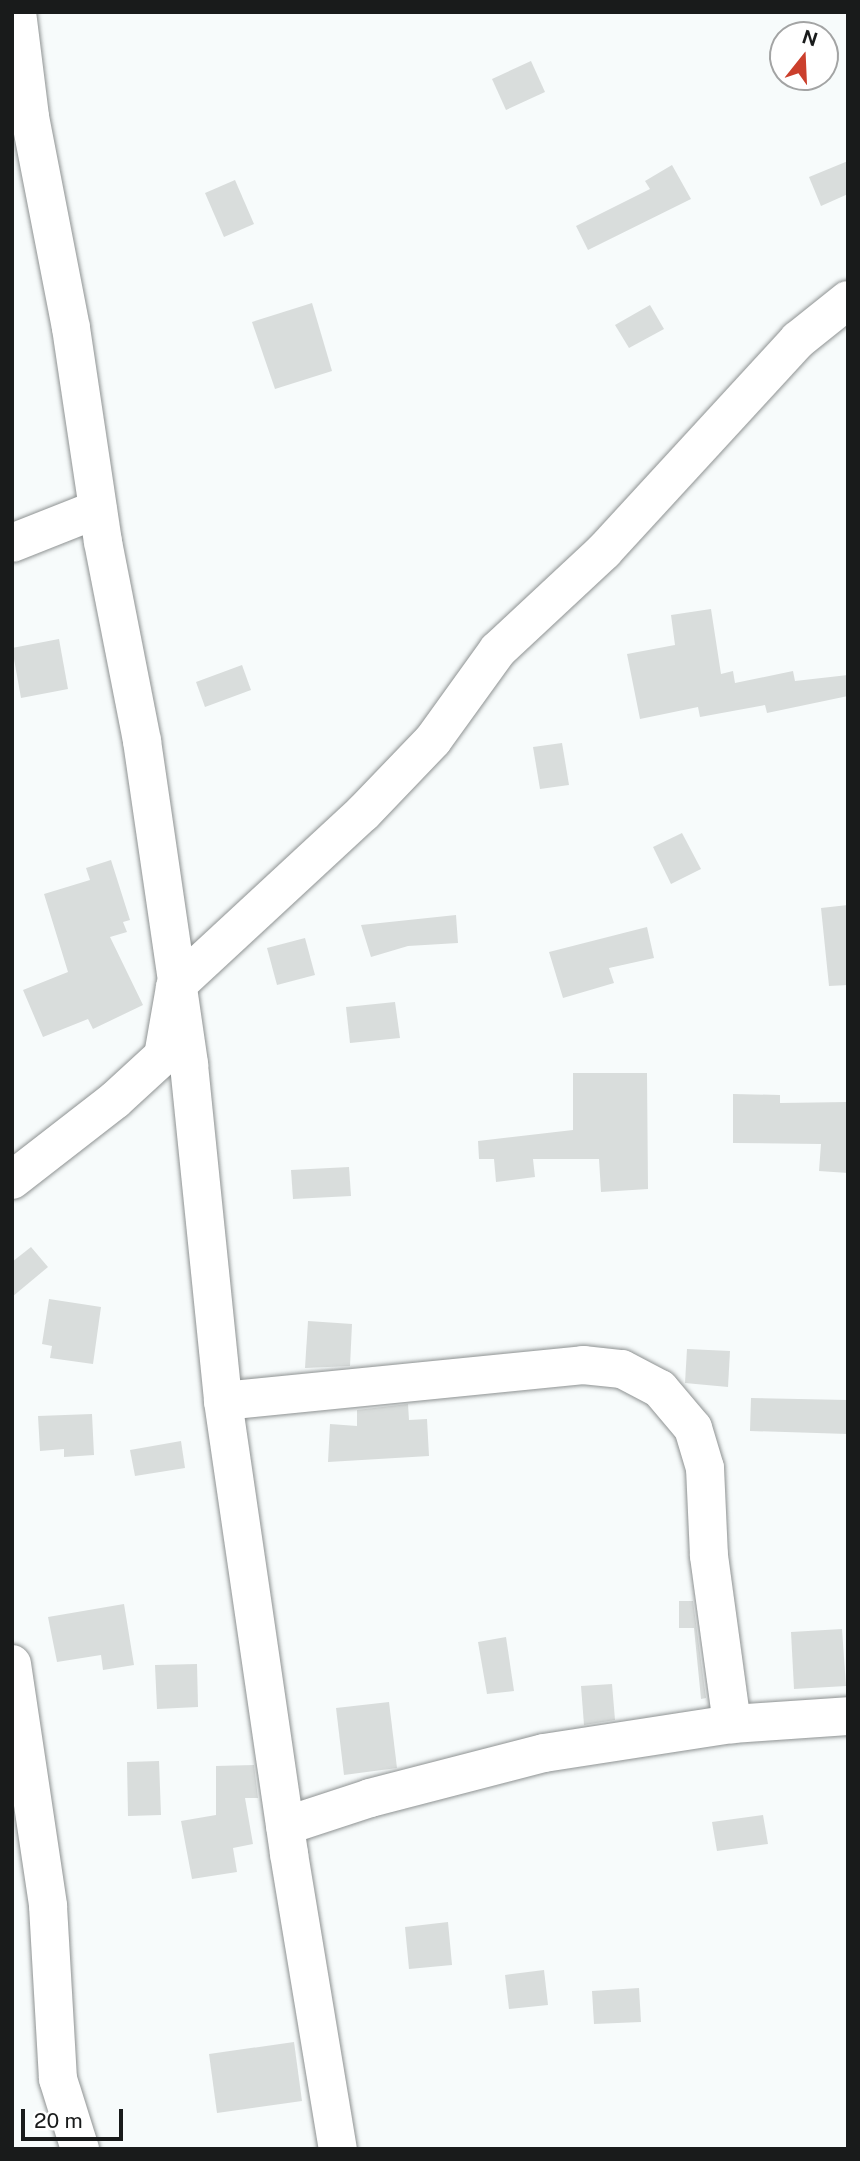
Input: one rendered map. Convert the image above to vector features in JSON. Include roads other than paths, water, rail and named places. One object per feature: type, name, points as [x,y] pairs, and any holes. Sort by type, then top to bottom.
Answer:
[{"type":"street","points":[[17,12],[30,117],[71,328],[98,509],[142,741],[175,987],[189,1065],[223,1401],[285,1826],[338,2149]]},
{"type":"street","points":[[12,1180],[115,1100],[163,1056],[175,987],[363,813],[433,740],[498,650],[604,551],[798,340],[848,300]]},
{"type":"street","points":[[12,543],[98,509]]},
{"type":"street","points":[[223,1401],[583,1365],[622,1369],[660,1389],[693,1428],[705,1468],[709,1556],[732,1724]]},
{"type":"street","points":[[12,1664],[48,1906],[58,2079],[80,2149]]},
{"type":"street","points":[[285,1826],[370,1798],[544,1752],[732,1724],[848,1716]]}]
